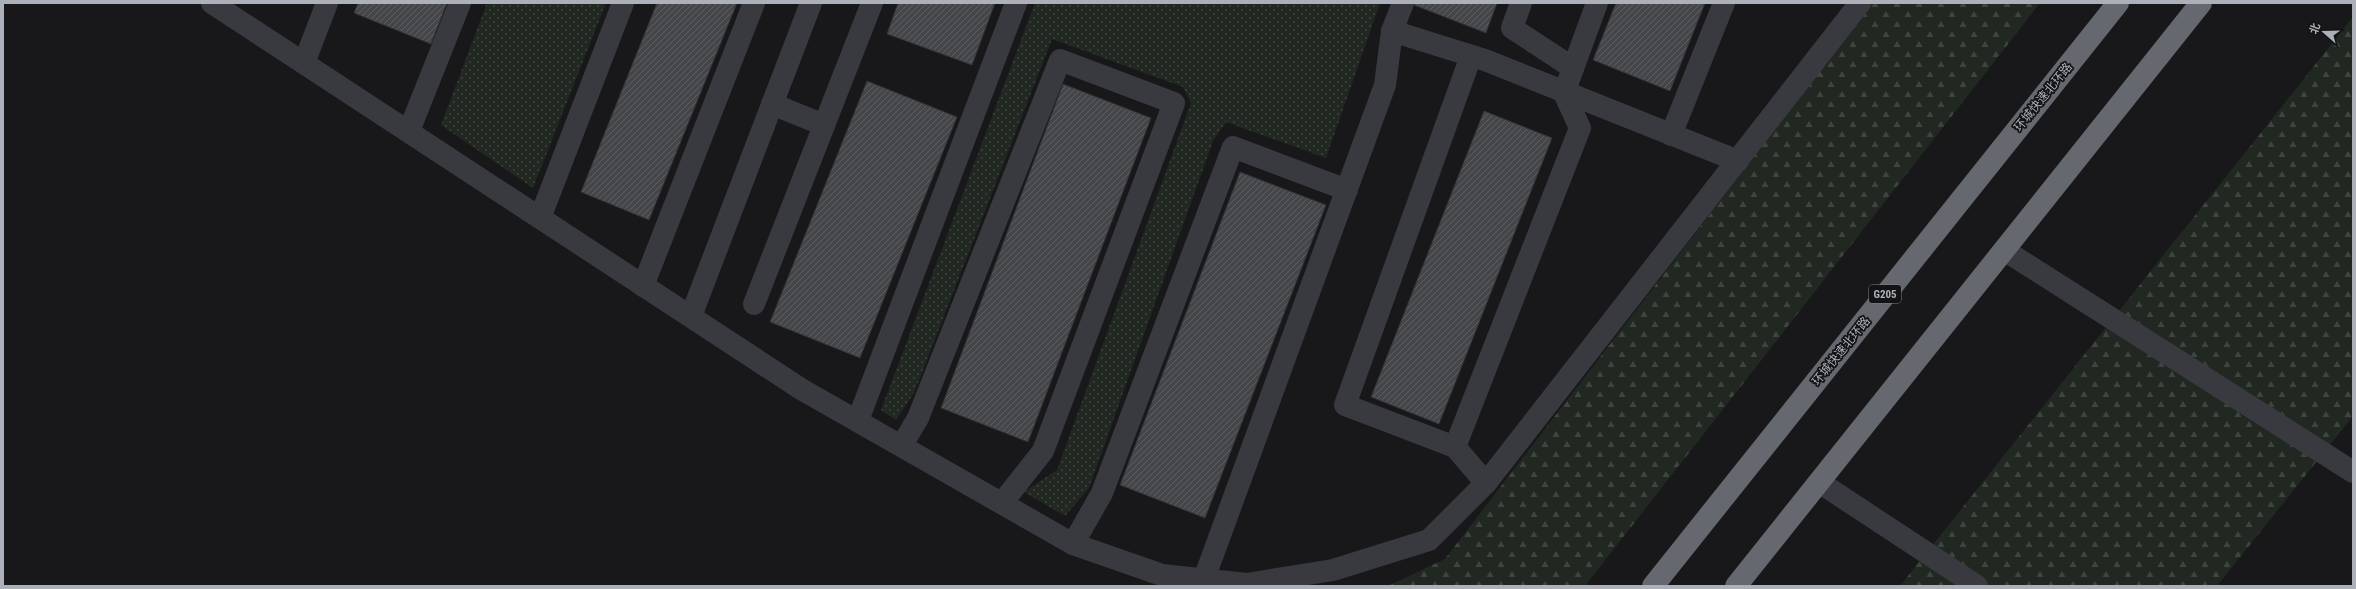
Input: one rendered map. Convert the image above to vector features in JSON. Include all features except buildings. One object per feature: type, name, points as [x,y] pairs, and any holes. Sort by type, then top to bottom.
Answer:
[{"type":"highway","name":"环城快速北环路","points":[[1653,586],[2118,3]]},
{"type":"highway","points":[[1736,586],[2201,3]]},
{"type":"street","points":[[212,3],[236,9],[304,63],[801,388],[1072,544],[1162,574],[1247,584],[1334,570],[1429,540],[1486,483],[1860,3]]},
{"type":"street","points":[[304,63],[327,3]]},
{"type":"street","points":[[409,131],[460,3]]},
{"type":"street","points":[[540,218],[624,3]]},
{"type":"street","points":[[643,286],[754,3]]},
{"type":"street","points":[[691,316],[811,3]]},
{"type":"street","points":[[754,304],[872,3]]},
{"type":"street","points":[[858,420],[1016,3]]},
{"type":"street","points":[[1204,579],[1385,85],[1392,31],[1403,3]]},
{"type":"street","points":[[1521,3],[1512,28],[1573,68]]},
{"type":"street","points":[[1455,448],[1580,128],[1564,93],[1598,3]]},
{"type":"street","points":[[1671,135],[1724,3]]},
{"type":"street","points":[[1392,31],[1472,56],[1738,161]]},
{"type":"street","points":[[1472,56],[1345,405],[1455,448],[1486,483]]},
{"type":"street","points":[[902,446],[918,418],[1060,60],[1174,102],[1043,451],[1002,503]]},
{"type":"street","points":[[772,104],[824,125]]},
{"type":"street","points":[[1072,544],[1102,494],[1233,147],[1347,190]]},
{"type":"street","points":[[2004,250],[2353,472]]},
{"type":"street","points":[[1819,482],[1977,586]]},
{"type":"green space","points":[[487,3],[606,3],[533,188],[441,125]]},
{"type":"green space","points":[[1035,3],[1380,3],[1326,158],[1226,122],[1213,141],[1089,488],[1065,516],[1024,492],[1057,470],[1191,103],[1183,87],[1052,39],[914,393],[896,420],[881,410]]},
{"type":"green space","points":[[1872,3],[2040,3],[1585,586],[1388,586],[1445,559]]},
{"type":"green space","points":[[2353,17],[2353,416],[2217,586],[1900,586]]}]
